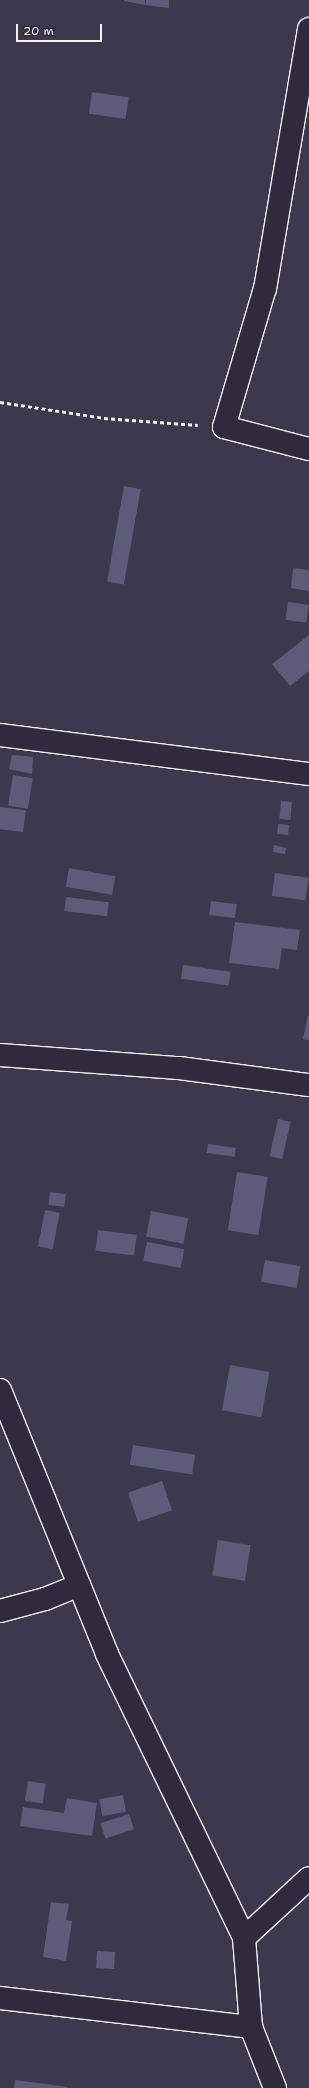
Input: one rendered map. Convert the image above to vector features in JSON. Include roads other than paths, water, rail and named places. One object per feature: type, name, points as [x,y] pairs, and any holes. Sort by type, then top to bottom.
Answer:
[{"type":"street","points":[[309,29],[265,288],[224,427],[309,449]]},
{"type":"street","points":[[0,735],[309,774]]},
{"type":"street","points":[[0,1055],[179,1068],[309,1085]]},
{"type":"street","points":[[0,1390],[107,1654],[244,1938],[251,2026],[275,2088]]},
{"type":"street","points":[[0,1611],[45,1599],[79,1585]]},
{"type":"street","points":[[244,1938],[309,1878]]},
{"type":"street","points":[[0,1998],[251,2026]]}]
